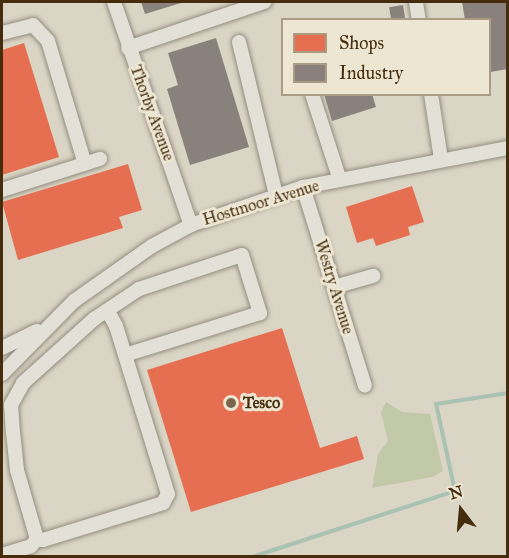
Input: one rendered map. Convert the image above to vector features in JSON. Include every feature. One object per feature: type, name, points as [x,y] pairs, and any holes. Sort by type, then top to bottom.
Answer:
[{"type":"street","name":"Thorby Avenue","points":[[114,2],[191,225]]},
{"type":"street","points":[[128,48],[264,2]]},
{"type":"street","points":[[416,2],[419,18]]},
{"type":"street","points":[[2,33],[33,25],[48,41],[85,164]]},
{"type":"street","points":[[239,42],[276,195]]},
{"type":"street","points":[[313,96],[340,180]]},
{"type":"street","points":[[431,96],[441,159]]},
{"type":"street","name":"Hostmoor Avenue","points":[[2,374],[44,327],[104,278],[191,225],[303,187],[507,148]]},
{"type":"street","points":[[2,190],[100,159]]},
{"type":"street","name":"Westry Avenue","points":[[303,187],[365,386]]},
{"type":"street","points":[[37,539],[17,470],[12,405],[23,383],[107,310],[150,284],[242,255],[260,314],[125,355]]},
{"type":"street","points":[[334,288],[373,276]]},
{"type":"street","points":[[37,539],[43,540],[163,503],[168,494],[125,355],[107,310]]},
{"type":"street","name":"Hostmoor Avenue","points":[[2,348],[44,327]]},
{"type":"street","points":[[2,555],[31,546],[37,539]]},
{"type":"green space","points":[[386,402],[402,412],[430,414],[443,471],[432,477],[372,488],[378,454],[388,441],[381,412]]},
{"type":"building: Shops","points":[[24,43],[59,157],[2,175],[2,50]]},
{"type":"building: Shops","points":[[128,164],[142,210],[119,217],[123,228],[18,260],[2,202]]},
{"type":"building: Shops","points":[[412,186],[424,222],[408,227],[410,235],[376,246],[373,238],[357,243],[346,207]]},
{"type":"building: Shops","name":"Tesco","points":[[282,328],[320,448],[357,436],[364,459],[191,512],[147,370]]},
{"type":"building: Industry","points":[[141,2],[184,2],[145,14]]},
{"type":"building: Industry","points":[[462,2],[508,2],[508,69],[491,72],[491,18],[465,18]]},
{"type":"building: Industry","points":[[403,5],[405,18],[391,18],[389,7]]},
{"type":"building: Industry","points":[[216,38],[249,147],[190,165],[167,89],[178,85],[168,53]]},
{"type":"building: Industry","points":[[325,96],[373,96],[376,107],[332,121]]},
{"type":"waterway","points":[[255,556],[455,491],[436,404],[508,393]]},
{"type":"place","name":"Tesco","points":[[231,403]]}]
